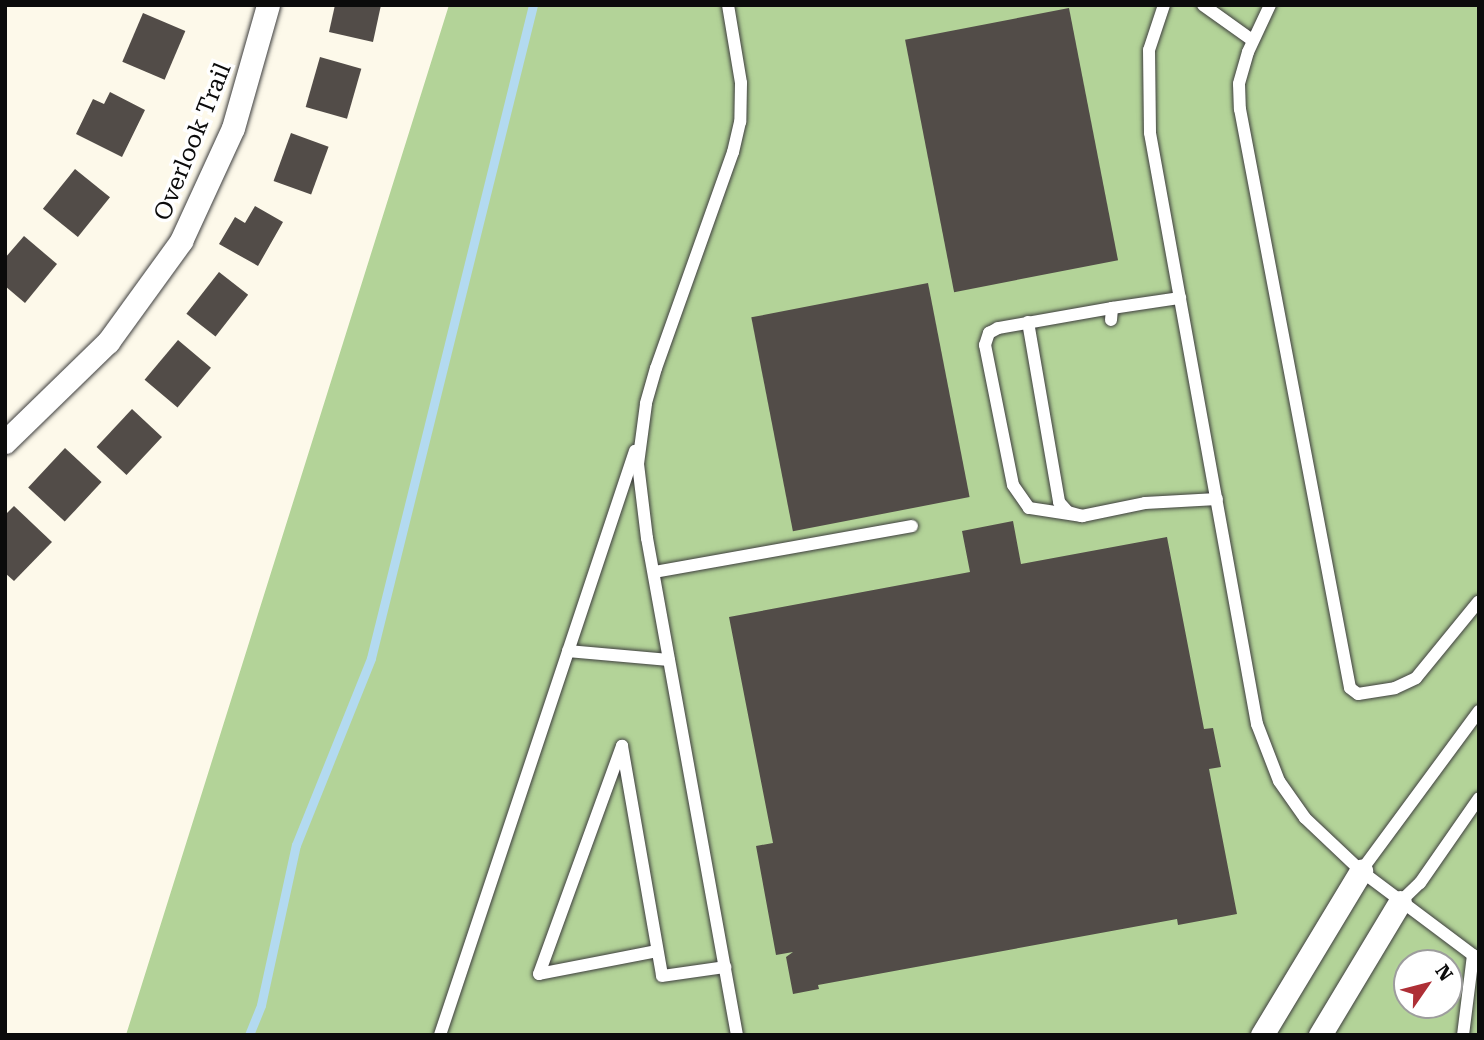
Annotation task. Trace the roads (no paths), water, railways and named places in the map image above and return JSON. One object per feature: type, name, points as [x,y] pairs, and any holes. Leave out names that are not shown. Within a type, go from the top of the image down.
[{"type":"street","name":"Overlook Trail","points":[[5,442],[108,342],[181,241],[233,128],[268,5]]},
{"type":"street","points":[[1262,1035],[1361,871]]},
{"type":"street","points":[[1320,1035],[1400,902]]},
{"type":"lane","points":[[440,1035],[641,432],[656,368],[733,152],[740,122],[741,83],[728,5]]},
{"type":"lane","points":[[1164,5],[1151,41],[1147,87],[1180,298],[1266,754],[1305,818],[1361,871],[1473,955],[1463,1035]]},
{"type":"lane","points":[[1203,5],[1252,40]]},
{"type":"lane","points":[[1270,5],[1252,40],[1239,84],[1240,109],[1350,688],[1358,694],[1382,690],[1416,678],[1479,601]]},
{"type":"lane","points":[[1180,298],[1112,314],[1028,322],[998,328],[989,333],[985,345],[1013,485],[1029,508],[1082,516],[1144,503],[1217,499]]},
{"type":"lane","points":[[1028,322],[1059,502],[1082,516]]},
{"type":"lane","points":[[641,432],[639,481],[737,1035]]},
{"type":"lane","points":[[654,572],[912,526]]},
{"type":"lane","points":[[568,651],[669,660]]},
{"type":"lane","points":[[1361,871],[1479,711]]},
{"type":"lane","points":[[657,951],[539,974],[622,746],[662,976],[725,967]]},
{"type":"lane","points":[[1400,902],[1420,883],[1479,799]]},
{"type":"waterway","points":[[249,1035],[261,1005],[296,845],[371,658],[533,5]]}]
